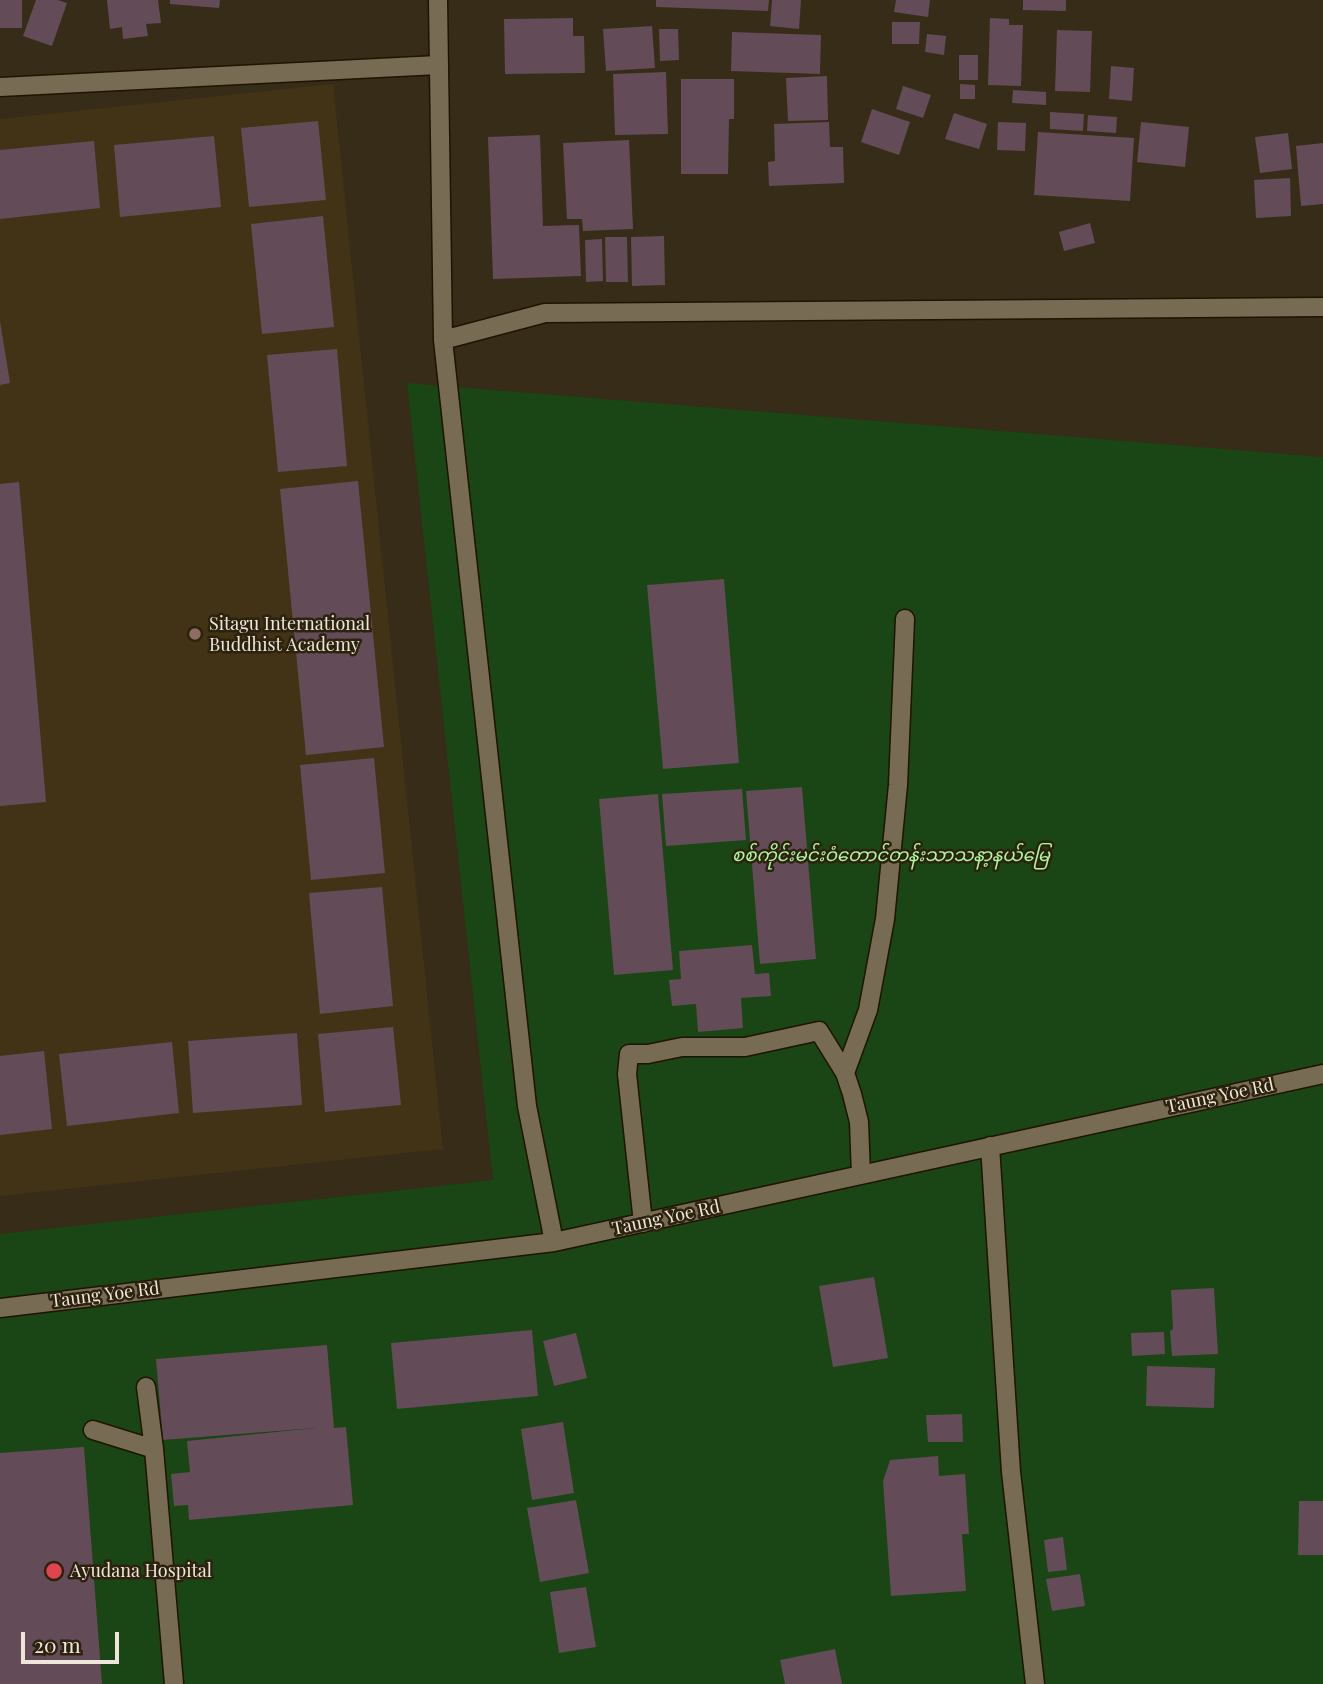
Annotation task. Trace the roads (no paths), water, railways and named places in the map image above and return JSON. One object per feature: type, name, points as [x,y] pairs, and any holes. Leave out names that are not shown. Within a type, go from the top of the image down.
[{"type":"street","points":[[438,0],[443,340],[527,1106],[554,1242]]},
{"type":"street","points":[[0,87],[438,65]]},
{"type":"street","points":[[443,340],[545,313],[1323,307]]},
{"type":"street","points":[[845,1073],[868,1010],[885,919],[898,785],[905,619]]},
{"type":"street","points":[[643,1223],[626,1074],[629,1054],[648,1054],[682,1046],[745,1047],[819,1031],[845,1073],[859,1122],[861,1175]]},
{"type":"street","name":"Taung Yoe Rd","points":[[0,1308],[554,1242],[1323,1074]]},
{"type":"street","points":[[990,1146],[1011,1472],[1035,1676],[1047,1684]]},
{"type":"street","points":[[146,1387],[154,1449],[174,1684]]},
{"type":"street","points":[[93,1430],[154,1449]]},
{"type":"place","name":"Sitagu International Buddhist Academy","points":[[195,634]]},
{"type":"place","name":"Ayudana Hospital","points":[[54,1571]]},
{"type":"park label","name":"စစ်ကိုင်းမင်းဝံတောင်တန်းသာသနာ့နယ်မြေ","points":[[891,855]]}]
